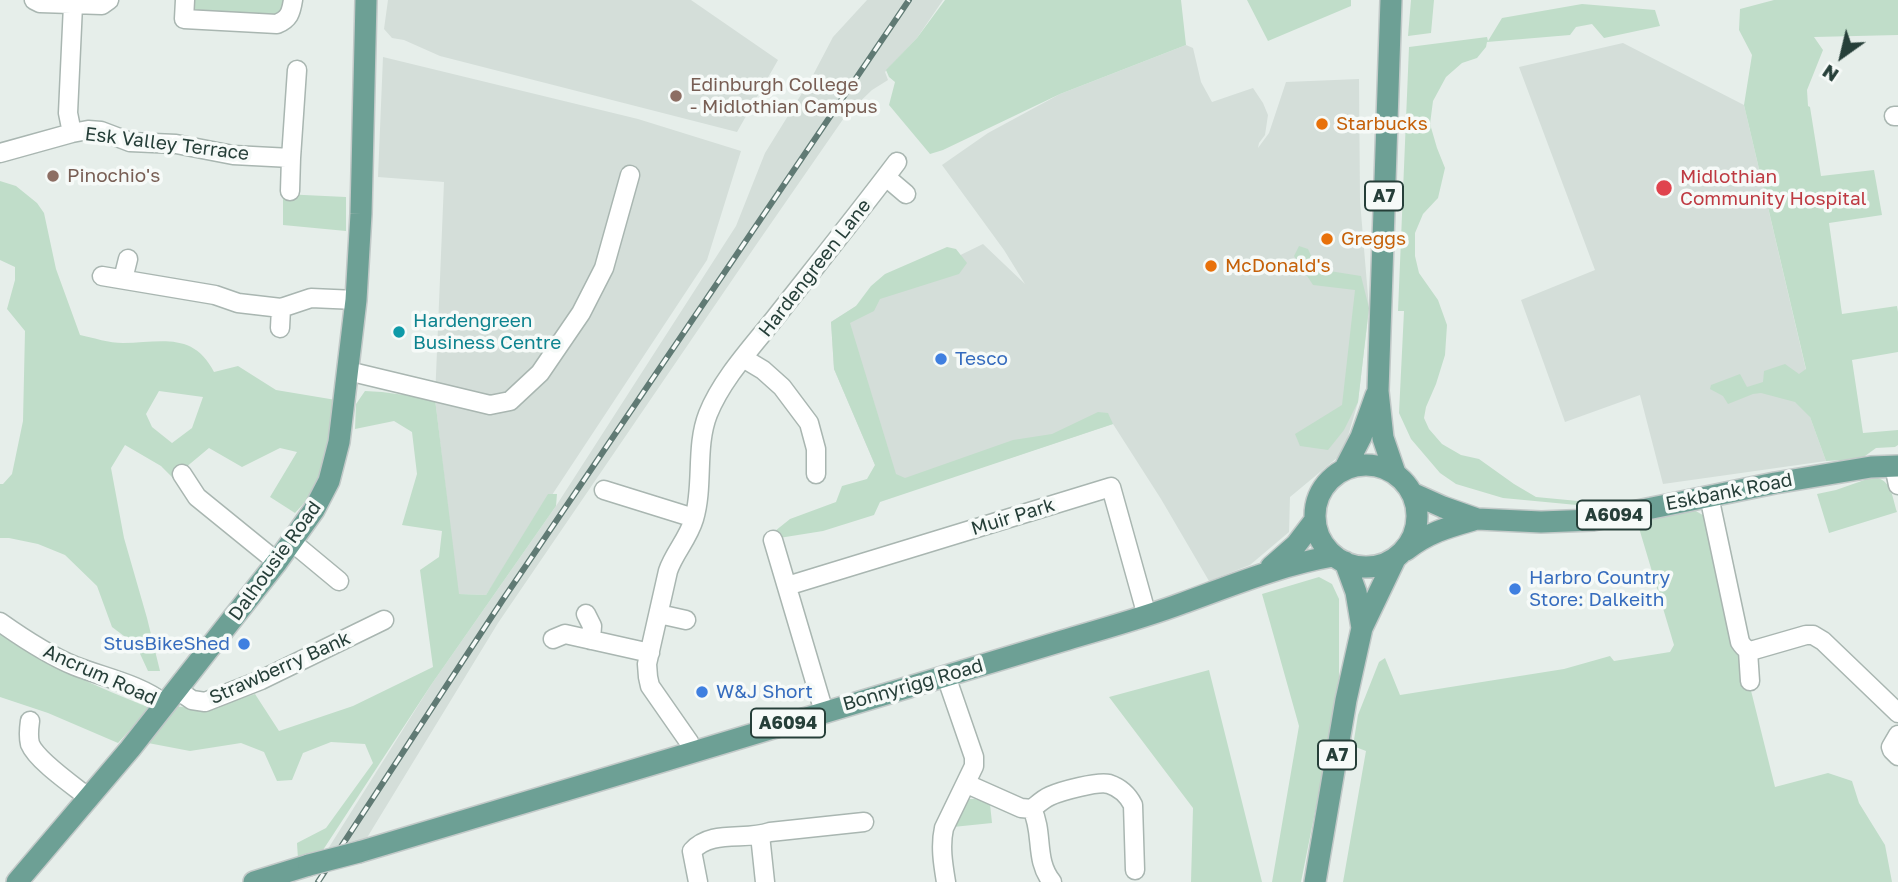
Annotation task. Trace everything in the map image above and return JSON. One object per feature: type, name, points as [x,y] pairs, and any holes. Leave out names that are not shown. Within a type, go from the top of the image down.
[{"type":"main road","name":"Dalhousie Road","points":[[17,882],[89,798],[277,562],[322,497],[329,481],[339,443],[356,300],[366,0]]},
{"type":"main road","name":"A7","points":[[1391,0],[1378,391],[1383,438],[1395,472]]},
{"type":"main road","name":"A7","points":[[1345,470],[1362,437],[1378,391]]},
{"type":"main road","points":[[1363,466],[1378,467],[1395,472],[1406,483],[1413,494],[1417,524],[1412,540],[1401,555],[1378,566],[1367,567],[1339,559],[1320,540],[1315,520],[1316,505],[1322,490],[1331,479],[1345,470],[1363,466]]},
{"type":"main road","name":"Eskbank Road","points":[[1413,494],[1477,519],[1567,522],[1593,520],[1871,467],[1897,472]]},
{"type":"main road","name":"Eskbank Road","points":[[1401,555],[1422,538],[1477,519]]},
{"type":"main road","name":"Bonnyrigg Road","points":[[1264,573],[1296,545],[1315,520]]},
{"type":"main road","name":"A7","points":[[1315,882],[1346,700],[1362,628],[1401,555]]},
{"type":"main road","name":"A7","points":[[1339,559],[1356,592],[1362,628]]},
{"type":"main road","name":"Bonnyrigg Road","points":[[254,882],[1147,616],[1304,561],[1339,559]]},
{"type":"street","points":[[34,0],[40,3],[72,5],[102,5],[109,0]]},
{"type":"street","points":[[185,0],[184,19],[277,24],[286,20],[291,13],[293,0]]},
{"type":"street","name":"Esk Valley Terrace","points":[[72,5],[68,113],[72,133],[101,131],[130,142],[176,144],[233,155],[291,158]]},
{"type":"street","points":[[290,191],[297,70]]},
{"type":"street","points":[[0,153],[72,133]]},
{"type":"street","name":"Hardengreen Lane","points":[[692,753],[689,743],[650,686],[647,664],[670,563],[686,540],[694,519],[707,416],[715,399],[743,358],[897,162]]},
{"type":"street","points":[[348,371],[490,405],[510,401],[540,373],[581,313],[604,268],[630,175]]},
{"type":"street","points":[[886,177],[906,194]]},
{"type":"street","points":[[123,279],[128,260]]},
{"type":"street","points":[[102,276],[281,309],[311,298],[356,300]]},
{"type":"street","points":[[280,328],[281,309]]},
{"type":"street","points":[[743,358],[782,387],[809,423],[816,449],[816,474]]},
{"type":"street","points":[[182,474],[197,497],[277,562]]},
{"type":"street","name":"Muir Park","points":[[787,586],[1111,487],[1147,616]]},
{"type":"street","points":[[604,490],[694,519]]},
{"type":"street","points":[[1709,496],[1740,642],[1748,651],[1750,681]]},
{"type":"street","points":[[773,540],[824,712]]},
{"type":"street","points":[[292,542],[339,581]]},
{"type":"street","points":[[586,614],[592,626],[591,640]]},
{"type":"street","points":[[659,614],[686,619]]},
{"type":"street","name":"Strawberry Bank","points":[[171,696],[205,702],[261,680],[384,620]]},
{"type":"street","name":"Ancrum Road","points":[[0,622],[33,645],[74,666],[152,694],[171,696]]},
{"type":"street","points":[[553,639],[565,634],[650,653]]},
{"type":"street","points":[[1748,651],[1813,635],[1842,658],[1898,713]]},
{"type":"street","points":[[946,676],[974,757],[974,766],[967,784],[944,828],[942,837],[946,882]]},
{"type":"street","points":[[30,721],[30,744],[39,757],[89,798]]},
{"type":"street","points":[[1898,735],[1891,747],[1898,756]]},
{"type":"street","points":[[967,784],[1021,808],[1032,809],[1051,796],[1098,784],[1107,783],[1120,789],[1133,805],[1135,870]]},
{"type":"street","points":[[1032,809],[1037,819],[1042,866],[1052,882]]},
{"type":"street","points":[[698,882],[692,851],[698,844],[712,839],[760,835],[854,820]]},
{"type":"street","points":[[760,835],[765,882]]},
{"type":"shaded area","name":"Edinburgh College - Midlothian Campus","points":[[388,0],[691,0],[778,60],[737,132],[440,56],[404,40],[392,38],[384,29]]},
{"type":"shaded area","points":[[867,0],[943,0],[917,38],[885,72],[888,80],[872,90],[846,115],[756,245],[498,623],[365,841],[326,852],[431,685],[556,506],[736,226],[765,153],[812,77],[833,37]]},
{"type":"shaded area","name":"Midlothian Community Hospital","points":[[1623,43],[1744,105],[1806,370],[1810,417],[1826,461],[1663,484],[1640,395],[1565,422],[1521,300],[1595,270],[1519,67]]},
{"type":"shaded area","points":[[1186,45],[1193,48],[1201,82],[1212,102],[1253,88],[1268,115],[1265,135],[1258,148],[1269,133],[1286,82],[1359,79],[1360,201],[1369,308],[1358,402],[1343,453],[1290,497],[1289,532],[1250,565],[1209,581],[1113,424],[889,498],[834,369],[831,322],[856,306],[983,244],[1025,284],[1004,250],[942,165],[988,133],[1060,94]]},
{"type":"shaded area","points":[[383,57],[638,119],[741,151],[707,260],[486,595],[458,594],[435,399],[444,182],[378,177]]},
{"type":"green space","points":[[192,0],[287,0],[286,7],[274,19],[269,14],[249,14],[244,18],[196,16],[191,10]]},
{"type":"green space","points":[[945,0],[1181,0],[1186,45],[1060,94],[930,154],[889,105],[895,82],[886,70],[917,38]]},
{"type":"green space","points":[[1247,0],[1351,0],[1351,6],[1268,41]]},
{"type":"green space","points":[[1411,0],[1434,0],[1431,33],[1408,36]]},
{"type":"green space","points":[[1774,0],[1898,0],[1898,35],[1814,37],[1823,50],[1807,90],[1821,176],[1874,170],[1882,215],[1829,223],[1842,314],[1897,306],[1898,312],[1898,352],[1852,360],[1863,433],[1898,430],[1898,445],[1876,448],[1861,459],[1826,461],[1810,417],[1795,402],[1761,393],[1728,404],[1723,396],[1710,389],[1711,385],[1740,374],[1747,387],[1763,382],[1764,371],[1785,364],[1799,374],[1806,369],[1744,105],[1752,55],[1739,30],[1740,9]]},
{"type":"green space","points":[[1582,4],[1655,10],[1660,26],[1604,38],[1592,24],[1576,27],[1570,35],[1487,42],[1477,58],[1462,63],[1446,77],[1433,101],[1430,124],[1445,168],[1438,198],[1423,214],[1415,233],[1415,256],[1419,273],[1438,300],[1447,325],[1445,355],[1424,418],[1429,429],[1442,444],[1461,455],[1479,459],[1536,497],[1599,503],[1598,507],[1503,498],[1456,484],[1440,473],[1411,439],[1399,413],[1404,311],[1398,311],[1409,47],[1487,37],[1488,41],[1502,18]]},
{"type":"green space","points":[[0,181],[16,186],[37,203],[44,213],[56,269],[80,335],[118,343],[163,341],[186,345],[206,359],[214,372],[238,366],[276,390],[336,400],[325,465],[316,490],[295,513],[270,497],[297,452],[280,448],[242,467],[209,448],[173,478],[161,466],[125,445],[111,468],[124,538],[160,671],[148,671],[136,645],[112,627],[97,586],[65,555],[38,544],[0,538],[0,484],[12,474],[23,421],[25,331],[7,309],[15,280],[15,267],[0,260]],"holes":[[[159,391],[203,397],[192,428],[172,443],[152,427],[146,414]]]},
{"type":"green space","points":[[283,194],[346,197],[346,231],[283,225]]},
{"type":"green space","points":[[1299,246],[1308,249],[1317,269],[1361,276],[1369,308],[1358,402],[1344,430],[1328,450],[1300,446],[1295,434],[1342,405],[1355,290],[1313,285],[1294,256]]},
{"type":"green space","points":[[947,247],[956,249],[967,263],[959,274],[880,299],[874,311],[850,323],[896,474],[905,478],[1013,440],[1052,434],[1098,412],[1108,413],[1113,424],[880,502],[874,515],[823,531],[779,538],[775,531],[790,519],[836,502],[842,486],[867,479],[875,465],[834,369],[831,322],[856,306],[871,286],[885,274]]},
{"type":"green space","points":[[365,391],[435,399],[459,594],[486,595],[548,494],[557,494],[556,506],[431,685],[323,850],[298,859],[297,843],[326,828],[373,763],[365,744],[331,742],[303,753],[292,780],[277,781],[264,752],[241,743],[190,751],[148,743],[175,706],[206,710],[255,694],[279,731],[353,706],[433,667],[420,570],[439,557],[442,531],[402,525],[417,474],[412,432],[394,421],[355,429],[356,404]]},
{"type":"green space","points":[[1873,477],[1888,485],[1897,512],[1829,533],[1817,494]]},
{"type":"green space","points":[[1694,510],[1708,518],[1775,787],[1828,773],[1852,781],[1859,803],[1885,845],[1892,882],[1343,882],[1366,751],[1353,746],[1358,715],[1379,662],[1385,658],[1400,695],[1564,669],[1610,656],[1614,661],[1670,652],[1674,645],[1639,528],[1642,521]]},
{"type":"green space","points":[[1319,577],[1332,584],[1339,599],[1339,692],[1301,882],[1272,882],[1299,726],[1262,594]]},
{"type":"green space","points":[[0,632],[54,665],[150,708],[118,743],[48,713],[0,697]]},
{"type":"green space","points":[[1209,670],[1262,882],[1191,882],[1193,808],[1109,697]]},
{"type":"green space","points":[[969,799],[990,804],[992,823],[953,827]]},
{"type":"railway","points":[[318,882],[502,601],[909,0]]},
{"type":"place","name":"Edinburgh College - Midlothian Campus","points":[[676,96]]},
{"type":"place","name":"Starbucks","points":[[1322,124]]},
{"type":"place","name":"Pinochio's","points":[[53,176]]},
{"type":"place","name":"Midlothian Community Hospital","points":[[1664,188]]},
{"type":"place","name":"Greggs","points":[[1327,239]]},
{"type":"place","name":"McDonald's","points":[[1211,266]]},
{"type":"place","name":"Hardengreen Business Centre","points":[[399,332]]},
{"type":"place","name":"Tesco","points":[[941,359]]},
{"type":"place","name":"Harbro Country Store: Dalkeith","points":[[1515,589]]},
{"type":"place","name":"StusBikeShed","points":[[244,644]]},
{"type":"place","name":"W&J Short","points":[[702,692]]}]
